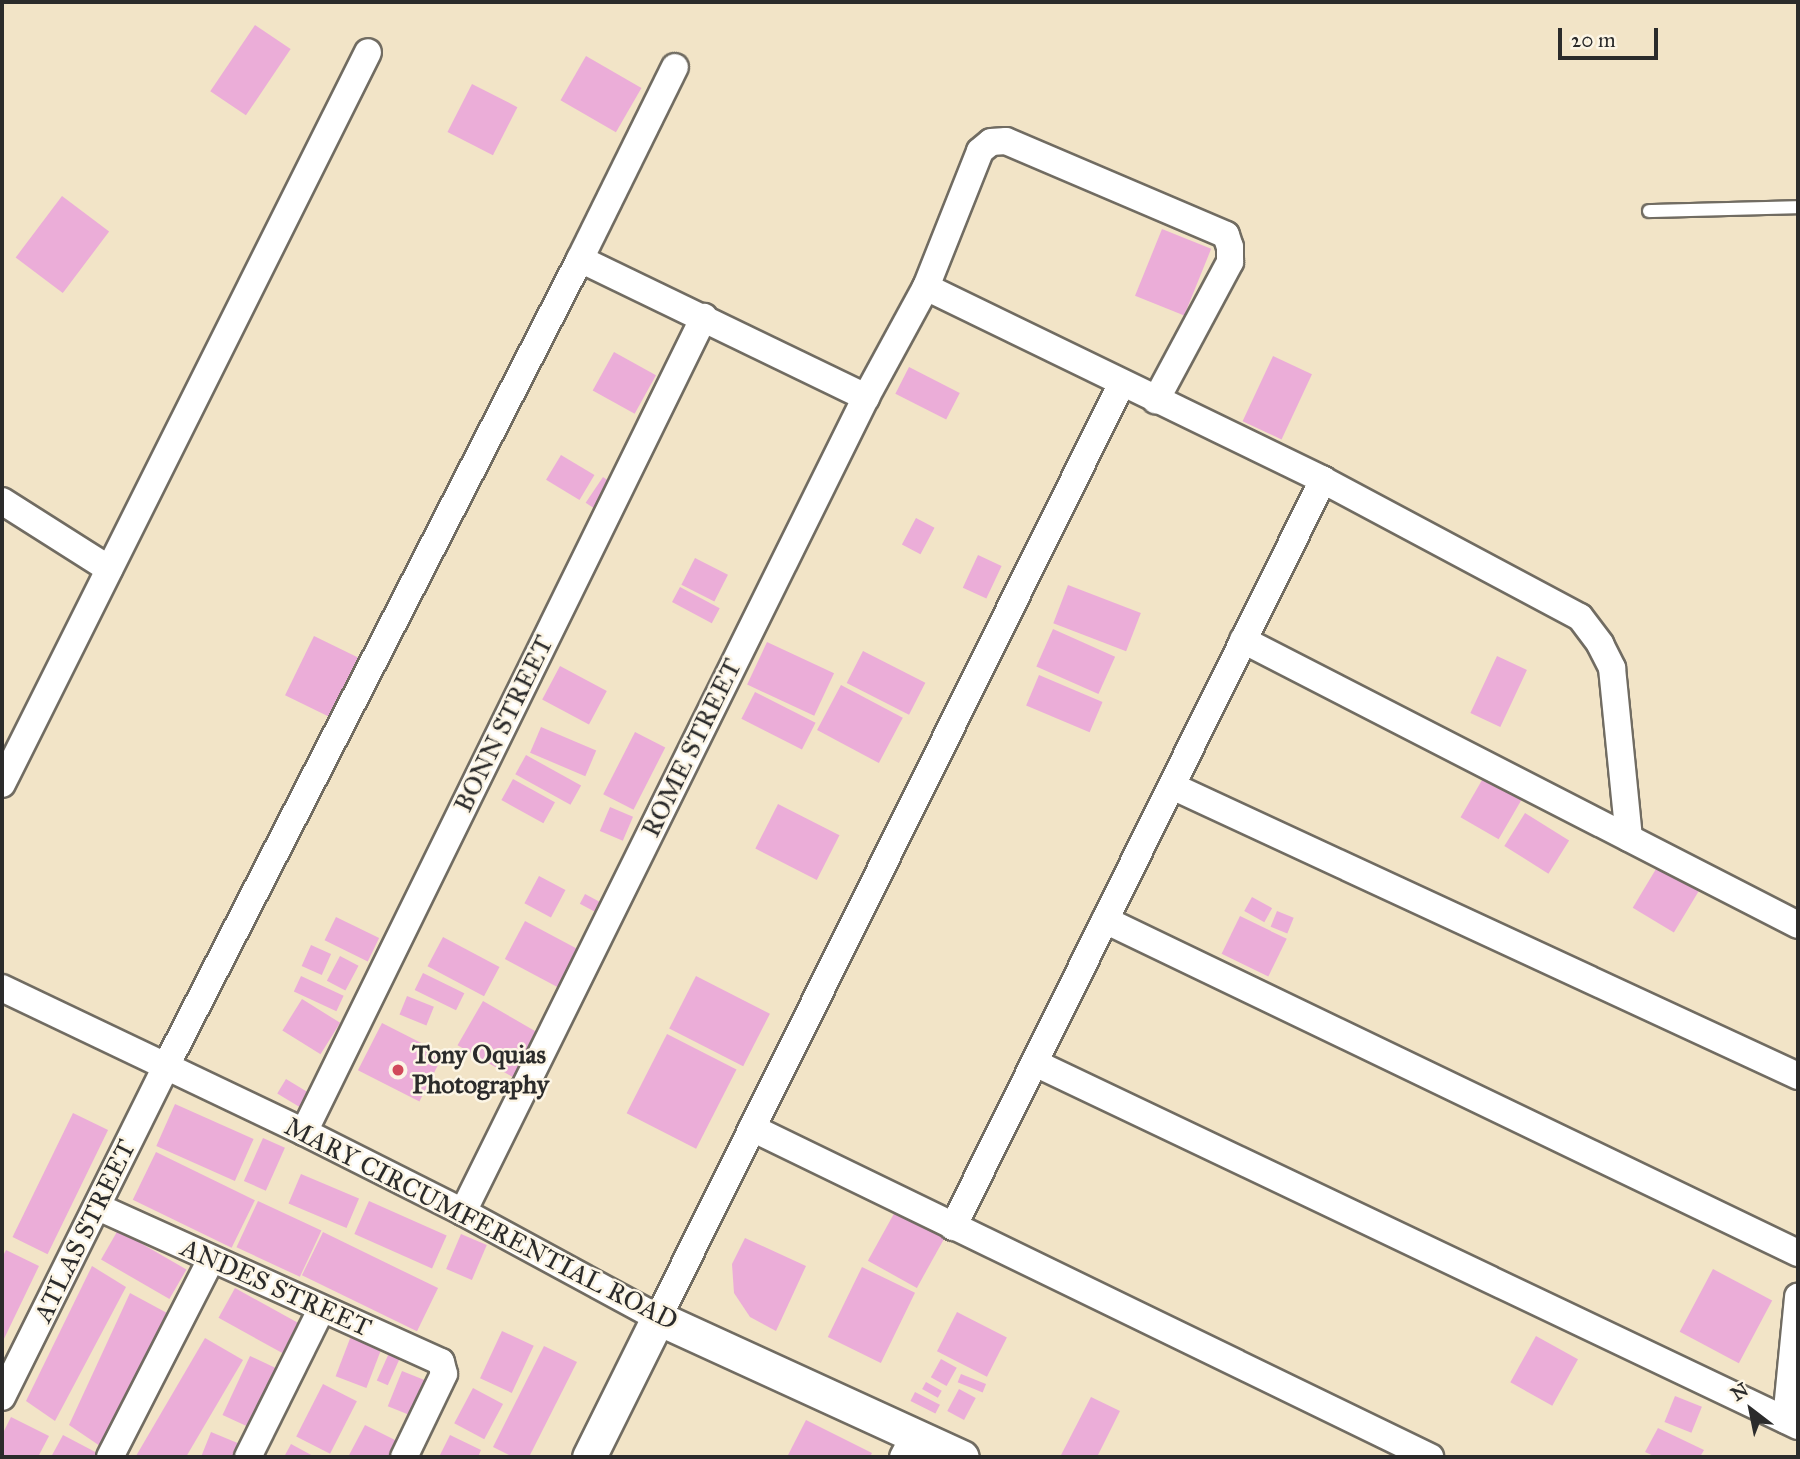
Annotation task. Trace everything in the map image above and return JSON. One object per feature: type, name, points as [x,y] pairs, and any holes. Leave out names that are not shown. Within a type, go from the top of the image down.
[{"type":"street","points":[[2,784],[368,52]]},
{"type":"street","name":"ATLAS STREET","points":[[2,1397],[98,1208],[167,1064],[580,259],[675,67]]},
{"type":"street","name":"ROME STREET","points":[[463,1212],[866,397],[926,287],[980,151],[991,142],[1006,141],[1205,223],[1226,235],[1230,247],[1230,262],[1156,400]]},
{"type":"street","points":[[580,259],[866,397]]},
{"type":"street","points":[[926,287],[1322,481],[1580,617],[1600,644],[1612,668],[1629,838]]},
{"type":"street","name":"BONN STREET","points":[[304,1132],[704,317]]},
{"type":"street","points":[[589,1457],[1122,383]]},
{"type":"street","points":[[953,1227],[1322,481]]},
{"type":"street","points":[[2,501],[109,569]]},
{"type":"street","points":[[1243,640],[1798,925]]},
{"type":"street","points":[[1172,786],[1798,1076]]},
{"type":"street","points":[[1105,920],[1798,1253]]},
{"type":"street","name":"MARY CIRCUMFERENTIAL ROAD","points":[[2,988],[167,1064],[463,1212],[658,1318],[909,1446],[962,1457]]},
{"type":"street","points":[[1035,1063],[1792,1423],[1798,1297]]},
{"type":"street","points":[[752,1128],[1430,1457]]},
{"type":"street","name":"ANDES STREET","points":[[98,1208],[440,1362],[444,1374],[404,1457]]},
{"type":"street","points":[[110,1457],[211,1260]]},
{"type":"street","points":[[248,1457],[321,1310]]},
{"type":"lane","points":[[1649,211],[1798,207]]},
{"type":"building","points":[[255,25],[291,49],[246,115],[210,91]]},
{"type":"building","points":[[586,56],[641,88],[616,132],[560,100]]},
{"type":"building","points":[[472,84],[517,107],[493,155],[447,132]]},
{"type":"building","points":[[62,196],[109,232],[63,293],[16,257]]},
{"type":"building","points":[[1162,229],[1211,249],[1184,316],[1135,296]]},
{"type":"building","points":[[614,352],[656,375],[635,414],[593,390]]},
{"type":"building","points":[[1273,356],[1312,374],[1282,439],[1243,421]]},
{"type":"building","points":[[909,367],[960,393],[946,420],[895,394]]},
{"type":"building","points":[[561,455],[594,475],[579,500],[546,480]]},
{"type":"building","points":[[603,477],[612,483],[595,509],[586,503]]},
{"type":"building","points":[[916,518],[935,528],[920,554],[902,544]]},
{"type":"building","points":[[978,555],[1002,566],[986,599],[963,588]]},
{"type":"building","points":[[695,558],[728,575],[714,602],[681,585]]},
{"type":"building","points":[[1068,585],[1141,613],[1126,651],[1053,623]]},
{"type":"building","points":[[680,587],[720,608],[712,623],[672,602]]},
{"type":"building","points":[[1053,629],[1115,657],[1098,694],[1036,666]]},
{"type":"building","points":[[314,636],[362,659],[333,719],[285,695]]},
{"type":"building","points":[[767,642],[834,673],[814,716],[747,685]]},
{"type":"building","points":[[863,651],[925,683],[909,715],[847,683]]},
{"type":"building","points":[[1497,656],[1527,670],[1500,727],[1470,713]]},
{"type":"building","points":[[560,666],[607,691],[589,724],[542,700]]},
{"type":"building","points":[[1039,675],[1103,702],[1090,732],[1026,705]]},
{"type":"building","points":[[841,685],[903,718],[879,763],[817,730]]},
{"type":"building","points":[[755,692],[816,723],[802,750],[741,719]]},
{"type":"building","points":[[541,727],[596,750],[585,776],[530,753]]},
{"type":"building","points":[[635,732],[665,747],[634,810],[603,794]]},
{"type":"building","points":[[526,755],[581,786],[570,805],[515,774]]},
{"type":"building","points":[[1489,768],[1527,790],[1499,839],[1460,817]]},
{"type":"building","points":[[513,779],[555,802],[543,823],[501,800]]},
{"type":"building","points":[[778,804],[839,835],[817,880],[755,849]]},
{"type":"building","points":[[610,807],[633,817],[623,841],[600,831]]},
{"type":"building","points":[[1525,813],[1569,841],[1548,874],[1504,846]]},
{"type":"building","points":[[1659,864],[1700,889],[1674,932],[1633,908]]},
{"type":"building","points":[[539,876],[565,890],[551,917],[524,903]]},
{"type":"building","points":[[585,894],[600,902],[595,912],[580,904]]},
{"type":"building","points":[[1252,897],[1272,908],[1264,922],[1244,911]]},
{"type":"building","points":[[1277,911],[1294,918],[1287,934],[1271,927]]},
{"type":"building","points":[[1240,916],[1287,939],[1268,977],[1222,954]]},
{"type":"building","points":[[336,917],[379,938],[368,961],[325,940]]},
{"type":"building","points":[[525,921],[578,949],[558,987],[505,959]]},
{"type":"building","points":[[443,937],[500,967],[484,996],[428,966]]},
{"type":"building","points":[[311,945],[331,954],[322,975],[302,966]]},
{"type":"building","points":[[340,956],[359,966],[345,991],[327,981]]},
{"type":"building","points":[[423,973],[464,993],[456,1010],[415,990]]},
{"type":"building","points":[[301,976],[344,996],[336,1011],[294,991]]},
{"type":"building","points":[[696,976],[770,1014],[743,1066],[669,1029]]},
{"type":"building","points":[[407,996],[434,1007],[426,1025],[400,1015]]},
{"type":"building","points":[[302,999],[340,1023],[321,1054],[282,1030]]},
{"type":"building","points":[[483,1001],[544,1036],[518,1080],[458,1045]]},
{"type":"building","points":[[382,1023],[443,1054],[419,1102],[358,1070]]},
{"type":"building","points":[[667,1034],[736,1069],[696,1149],[627,1113]]},
{"type":"building","points":[[286,1079],[309,1093],[300,1107],[277,1094]]},
{"type":"building","points":[[175,1104],[254,1139],[235,1181],[156,1146]]},
{"type":"building","points":[[73,1113],[108,1130],[48,1254],[13,1237]]},
{"type":"building","points":[[263,1138],[285,1148],[266,1191],[244,1181]]},
{"type":"building","points":[[156,1152],[255,1200],[232,1248],[133,1200]]},
{"type":"building","points":[[301,1174],[359,1199],[346,1228],[288,1203]]},
{"type":"building","points":[[258,1201],[321,1231],[300,1277],[236,1247]]},
{"type":"building","points":[[369,1201],[447,1236],[432,1268],[354,1234]]},
{"type":"building","points":[[896,1210],[945,1237],[917,1288],[868,1261]]},
{"type":"building","points":[[118,1230],[186,1270],[169,1299],[101,1259]]},
{"type":"building","points":[[323,1232],[438,1288],[417,1331],[302,1275]]},
{"type":"building","points":[[461,1234],[487,1245],[472,1280],[446,1269]]},
{"type":"building","points":[[745,1238],[806,1266],[776,1331],[750,1317],[734,1293],[732,1264]]},
{"type":"building","points":[[6,1250],[39,1266],[2,1343],[2,1258]]},
{"type":"building","points":[[92,1266],[126,1287],[55,1421],[26,1401]]},
{"type":"building","points":[[862,1267],[915,1293],[881,1363],[828,1337]]},
{"type":"building","points":[[1713,1269],[1772,1300],[1739,1363],[1680,1332]]},
{"type":"building","points":[[235,1288],[301,1325],[285,1355],[219,1318]]},
{"type":"building","points":[[130,1293],[167,1313],[100,1446],[69,1425]]},
{"type":"building","points":[[957,1312],[1007,1337],[987,1377],[937,1351]]},
{"type":"building","points":[[502,1331],[534,1346],[512,1393],[480,1378]]},
{"type":"building","points":[[351,1336],[382,1348],[366,1388],[336,1376]]},
{"type":"building","points":[[1536,1336],[1578,1359],[1552,1406],[1510,1382]]},
{"type":"building","points":[[205,1338],[243,1360],[186,1457],[136,1456]]},
{"type":"building","points":[[544,1346],[577,1362],[529,1457],[513,1457],[493,1447]]},
{"type":"building","points":[[389,1353],[400,1358],[388,1385],[377,1380]]},
{"type":"building","points":[[250,1356],[280,1370],[252,1429],[223,1415]]},
{"type":"building","points":[[941,1359],[957,1368],[947,1386],[931,1377]]},
{"type":"building","points":[[402,1371],[431,1383],[417,1418],[388,1406]]},
{"type":"building","points":[[961,1374],[986,1384],[983,1392],[958,1382]]},
{"type":"building","points":[[926,1382],[942,1391],[938,1398],[922,1389]]},
{"type":"building","points":[[323,1384],[357,1401],[330,1454],[296,1437]]},
{"type":"building","points":[[473,1388],[503,1404],[484,1439],[454,1423]]},
{"type":"building","points":[[959,1389],[976,1398],[964,1420],[947,1411]]},
{"type":"building","points":[[915,1392],[940,1405],[935,1414],[910,1401]]},
{"type":"building","points":[[1675,1396],[1702,1407],[1691,1433],[1665,1422]]},
{"type":"building","points":[[1091,1397],[1120,1411],[1097,1457],[1060,1457]]},
{"type":"building","points":[[11,1417],[49,1436],[38,1457],[2,1457],[2,1435]]},
{"type":"building","points":[[806,1420],[872,1453],[870,1457],[787,1457]]},
{"type":"building","points":[[365,1425],[401,1443],[394,1457],[348,1457]]},
{"type":"building","points":[[1658,1428],[1704,1450],[1700,1457],[1656,1457],[1645,1452]]},
{"type":"building","points":[[211,1432],[240,1444],[235,1457],[201,1457]]},
{"type":"building","points":[[63,1435],[101,1455],[100,1457],[51,1457]]},
{"type":"building","points":[[450,1435],[481,1450],[478,1457],[439,1457]]},
{"type":"building","points":[[291,1444],[315,1457],[284,1457]]},
{"type":"place","name":"Tony Oquias Photography","points":[[398,1070]]}]
